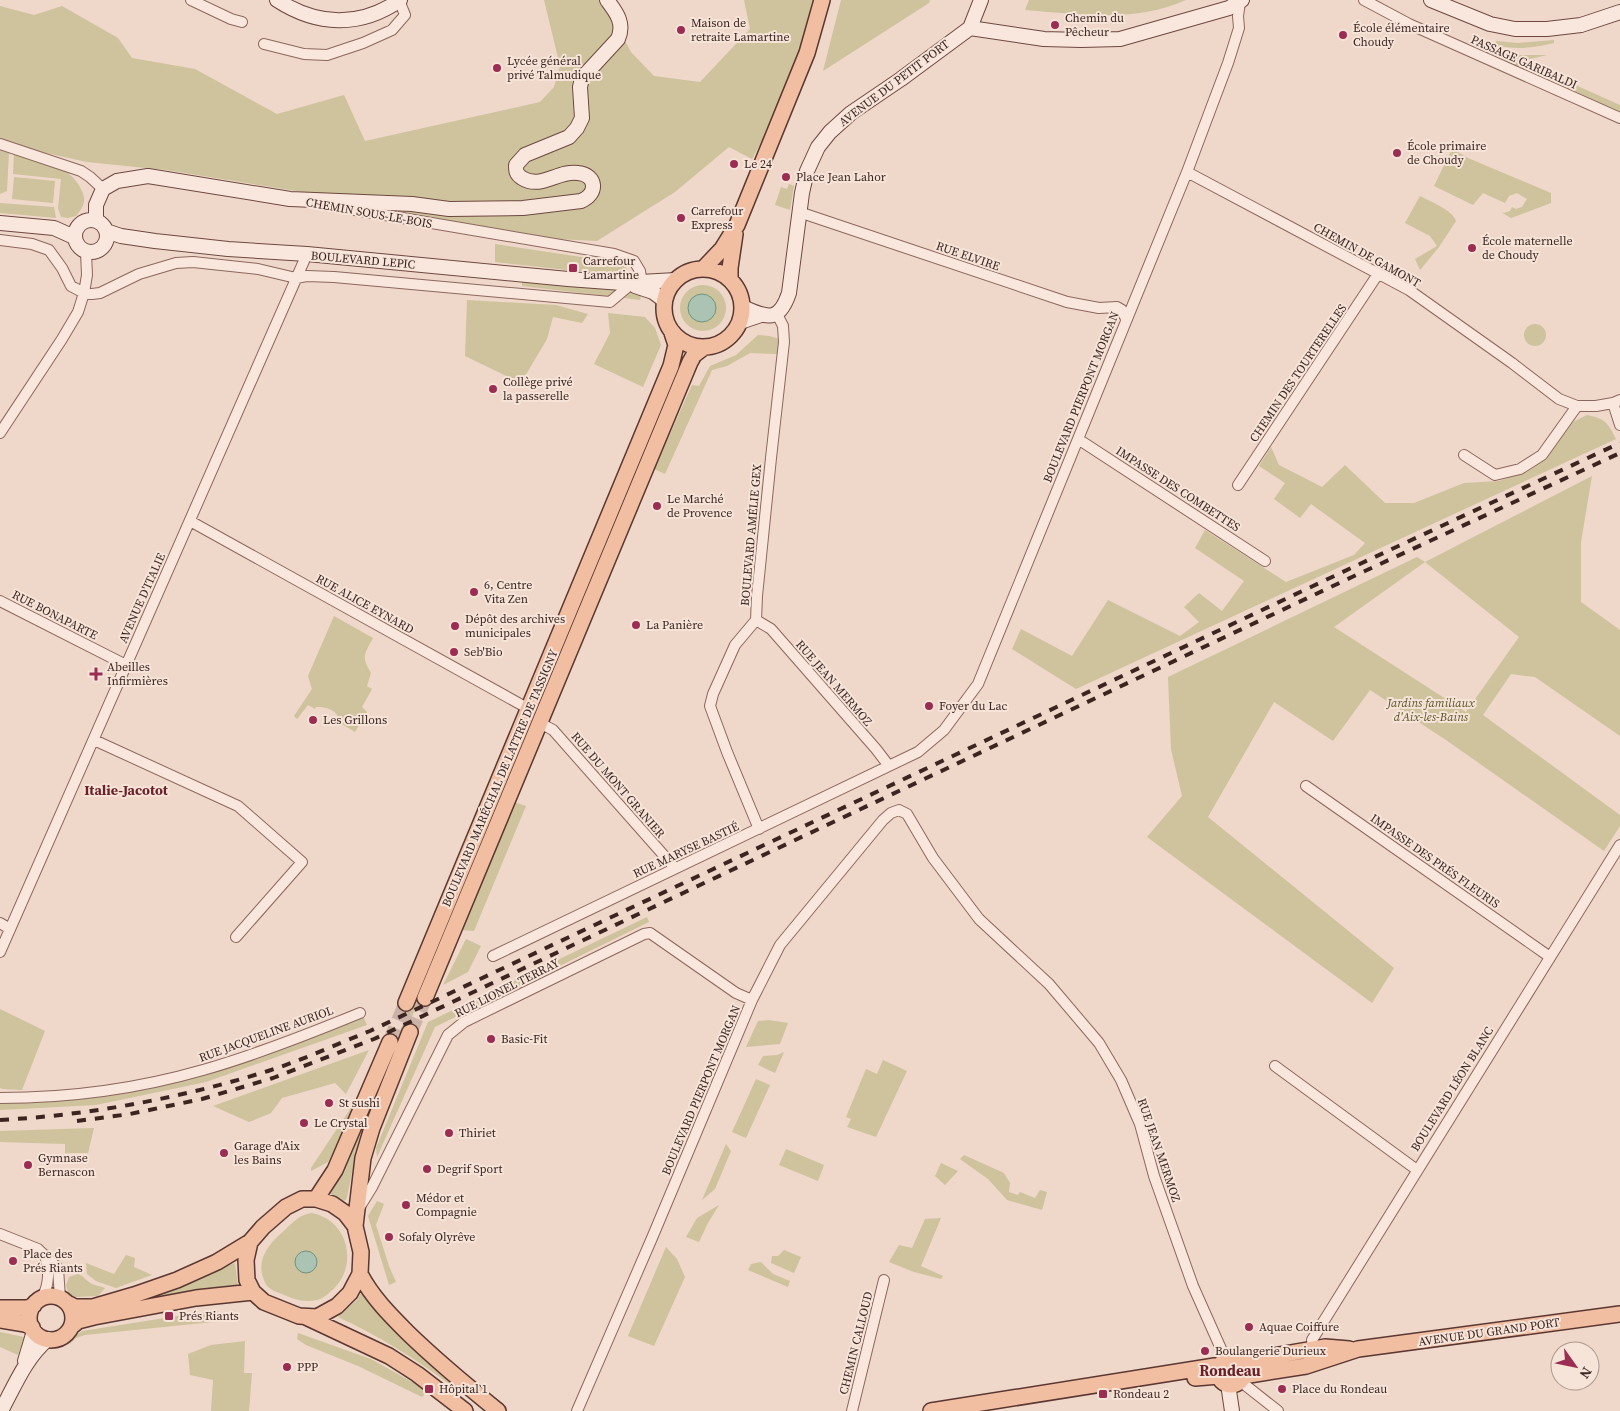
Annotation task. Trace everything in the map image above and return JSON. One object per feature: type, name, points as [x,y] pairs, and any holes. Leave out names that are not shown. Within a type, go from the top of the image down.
[{"type":"main road","points":[[703,269],[722,249],[737,225],[807,53],[822,0]]},
{"type":"main road","points":[[730,280],[730,268],[737,225]]},
{"type":"main road","points":[[703,269],[713,270],[730,280],[737,287],[741,297],[741,315],[734,332],[726,341],[715,346],[703,348],[685,343],[677,338],[665,316],[665,301],[668,291],[676,280],[687,273],[703,269]]},
{"type":"main road","name":"BOULEVARD MARÉCHAL DE LATTRE DE TASSIGNY","points":[[406,1003],[671,366],[676,345],[671,330]]},
{"type":"main road","name":"BOULEVARD MARÉCHAL DE LATTRE DE TASSIGNY","points":[[424,998],[690,362],[694,355],[703,348]]},
{"type":"main road","points":[[311,1317],[336,1306],[350,1292],[358,1278],[361,1252],[356,1220],[363,1158],[369,1136],[410,1032]]},
{"type":"main road","points":[[316,1199],[335,1170],[390,1042]]},
{"type":"main road","points":[[0,1308],[28,1308],[48,1296],[75,1307],[92,1307],[177,1280],[212,1264],[250,1242],[263,1227],[286,1207],[302,1200],[316,1199],[332,1204],[356,1220]]},
{"type":"main road","points":[[250,1242],[246,1260],[247,1280],[253,1292],[264,1302],[285,1312],[311,1317],[356,1333],[418,1368],[474,1411]]},
{"type":"main road","points":[[358,1278],[366,1285],[381,1306],[415,1340],[498,1411]]},
{"type":"main road","points":[[0,1320],[25,1324],[38,1335],[48,1339],[55,1339],[62,1337],[78,1321],[94,1317],[196,1298],[253,1292]]},
{"type":"main road","points":[[64,1301],[72,1311],[72,1326]]},
{"type":"main road","points":[[33,1329],[30,1312],[38,1302]]},
{"type":"main road","name":"AVENUE DU GRAND PORT","points":[[1232,1373],[1306,1366],[1358,1349],[1620,1314]]},
{"type":"main road","points":[[311,1317],[389,1356],[417,1374],[464,1411]]},
{"type":"main road","name":"AVENUE DU GRAND PORT","points":[[1313,1349],[1325,1347],[1358,1349]]},
{"type":"main road","points":[[931,1411],[1116,1383],[1162,1374],[1232,1373],[1313,1349]]},
{"type":"street","points":[[191,0],[231,19],[242,22]]},
{"type":"street","points":[[264,44],[304,54],[327,54],[363,43],[392,30],[405,15],[400,0],[388,8],[363,18],[332,21],[304,14],[277,0]]},
{"type":"street","points":[[311,201],[374,202],[412,204],[449,209],[485,210],[541,206],[586,199],[590,196],[594,186],[593,181],[586,175],[571,173],[540,182],[531,182],[518,176],[516,165],[525,155],[569,137],[577,128],[582,118],[580,87],[582,78],[618,39],[621,32],[621,23],[617,13],[607,0]]},
{"type":"street","name":"PASSAGE GARIBALDI","points":[[1364,0],[1409,24],[1620,118]]},
{"type":"street","points":[[1431,0],[1490,24],[1515,29],[1547,29],[1580,25],[1620,12]]},
{"type":"street","points":[[980,3],[970,28],[1044,39],[1081,40],[1120,39],[1225,9],[1241,1]]},
{"type":"street","name":"BOULEVARD PIERPONT MORGAN","points":[[889,766],[918,752],[944,730],[978,684],[1187,172],[1228,63],[1239,28],[1238,16],[1241,1]]},
{"type":"street","name":"AVENUE DU PETIT PORT","points":[[777,314],[785,305],[789,293],[799,212],[807,171],[818,147],[830,132],[851,113],[970,28]]},
{"type":"street","points":[[0,144],[81,171],[94,186],[100,197],[93,220]]},
{"type":"street","name":"CHEMIN DE GAMONT","points":[[1187,172],[1409,290],[1512,363],[1558,399],[1577,406],[1596,406],[1616,402]]},
{"type":"street","name":"CHEMIN SOUS-LE-BOIS","points":[[100,197],[116,186],[134,178],[148,176],[311,201],[352,210],[614,254],[634,261],[640,271],[631,284]]},
{"type":"street","name":"RUE ELVIRE","points":[[799,212],[1067,302],[1099,308],[1117,307],[1122,310],[1126,319]]},
{"type":"street","points":[[93,220],[102,224],[106,235],[102,248],[89,252],[78,246],[74,234],[79,224],[93,220]]},
{"type":"street","points":[[0,223],[54,228],[74,234]]},
{"type":"street","name":"BOULEVARD LEPIC","points":[[106,235],[228,248],[631,284]]},
{"type":"street","points":[[0,240],[32,244],[48,250],[62,268],[70,286],[84,293]]},
{"type":"street","points":[[0,433],[62,340],[78,312],[84,293],[89,252]]},
{"type":"street","name":"AVENUE D'ITALIE","points":[[0,952],[307,254]]},
{"type":"street","name":"BOULEVARD LEPIC","points":[[84,293],[100,293],[139,274],[176,263],[193,262],[258,269],[296,278],[307,276],[334,277],[610,302],[631,284]]},
{"type":"street","name":"CHEMIN DES TOURTERELLES","points":[[1238,486],[1378,274]]},
{"type":"street","points":[[631,284],[676,280]]},
{"type":"street","points":[[631,284],[648,290],[665,301]]},
{"type":"street","points":[[741,315],[768,316],[777,314]]},
{"type":"street","name":"BOULEVARD AMÉLIE GEX","points":[[759,830],[710,706],[713,694],[735,645],[756,620],[784,342],[783,326],[777,314]]},
{"type":"street","points":[[1616,402],[1620,425]]},
{"type":"street","points":[[1464,455],[1496,475],[1520,469],[1542,455],[1577,406]]},
{"type":"street","name":"IMPASSE DES COMBETTES","points":[[1078,439],[1265,561]]},
{"type":"street","name":"RUE ALICE EYNARD","points":[[190,521],[529,709]]},
{"type":"street","name":"RUE BONAPARTE","points":[[0,601],[126,665]]},
{"type":"street","name":"RUE JEAN MERMOZ","points":[[756,620],[771,630],[889,766]]},
{"type":"street","name":"RUE DU MONT GRANIER","points":[[540,723],[553,730],[675,868]]},
{"type":"street","points":[[94,740],[238,806],[302,862],[236,938]]},
{"type":"street","name":"RUE MARYSE BASTIÉ","points":[[493,956],[889,766]]},
{"type":"street","name":"IMPASSE DES PRÉS FLEURIS","points":[[1306,786],[1550,957]]},
{"type":"street","name":"BOULEVARD PIERPONT MORGAN","points":[[577,1411],[656,1230],[752,1000],[780,945],[883,820],[891,813],[899,810]]},
{"type":"street","name":"RUE JEAN MERMOZ","points":[[899,810],[907,814],[933,858],[979,919],[1049,984],[1099,1043],[1121,1080],[1140,1124],[1154,1176],[1193,1286],[1232,1373]]},
{"type":"street","name":"BOULEVARD LÉON BLANC","points":[[1313,1349],[1312,1340],[1620,844]]},
{"type":"street","points":[[0,923],[10,929]]},
{"type":"street","name":"RUE LIONEL TERRAY","points":[[356,1220],[448,1035],[464,1022],[644,934],[650,933],[736,993],[752,1000]]},
{"type":"street","name":"RUE JACQUELINE AURIOL","points":[[1,1098],[96,1092],[186,1074],[243,1058],[360,1013]]},
{"type":"street","points":[[1275,1066],[1417,1170]]},
{"type":"street","points":[[0,1234],[33,1246],[58,1268],[64,1301]]},
{"type":"street","points":[[38,1302],[48,1281],[48,1269],[44,1254]]},
{"type":"street","name":"CHEMIN CALLOUD","points":[[852,1411],[884,1280]]},
{"type":"street","points":[[20,1375],[33,1329]]},
{"type":"street","points":[[2,1411],[20,1375],[35,1353],[48,1339]]},
{"type":"street","points":[[1232,1373],[1276,1410]]},
{"type":"street","points":[[1232,1373],[1232,1410]]},
{"type":"green space","points":[[544,0],[603,0],[631,52],[654,76],[700,82],[750,29],[744,0],[813,0],[806,34],[786,98],[752,159],[729,147],[675,192],[597,241],[535,238],[461,228],[391,209],[327,196],[166,170],[87,162],[0,143],[0,6],[34,15],[62,6],[118,38],[132,58],[195,69],[277,114],[344,95],[365,141],[540,102],[554,87],[560,66]]},
{"type":"green space","points":[[841,0],[930,0],[929,3],[823,71]]},
{"type":"green space","points":[[1029,0],[1186,0],[1147,12],[1086,15],[1025,10]]},
{"type":"green space","points":[[1554,40],[1554,43],[1524,48],[1494,45],[1496,41],[1518,43]]},
{"type":"green space","points":[[1488,51],[1512,55],[1547,55],[1522,61],[1620,105],[1620,112],[1486,54]]},
{"type":"green space","points":[[0,149],[9,152],[7,191],[0,194]]},
{"type":"green space","points":[[1452,149],[1468,158],[1551,193],[1551,203],[1511,218],[1501,212],[1510,211],[1512,207],[1516,209],[1522,207],[1527,199],[1517,193],[1509,196],[1505,203],[1483,193],[1473,205],[1434,186]]},
{"type":"green space","points":[[14,154],[45,163],[66,172],[73,178],[82,190],[84,198],[81,210],[76,216],[61,217],[58,208],[61,179],[13,174]]},
{"type":"green space","points":[[14,177],[55,181],[53,203],[12,199]]},
{"type":"green space","points":[[789,184],[794,186],[790,210],[775,205],[781,187],[787,189]]},
{"type":"green space","points":[[1420,196],[1446,210],[1456,221],[1439,247],[1420,270],[1415,259],[1437,246],[1430,236],[1405,223]]},
{"type":"green space","points":[[0,203],[54,207],[56,218],[0,213]]},
{"type":"green space","points":[[495,244],[621,263],[627,269],[625,273],[585,272],[495,262]]},
{"type":"green space","points":[[522,280],[642,293],[640,300],[522,286]]},
{"type":"green space","points":[[698,285],[708,285],[722,295],[726,308],[722,321],[716,327],[708,331],[698,331],[684,321],[680,313],[680,303],[690,289]]},
{"type":"green space","points":[[467,300],[556,305],[588,314],[582,323],[553,317],[547,339],[521,383],[465,356]]},
{"type":"green space","points":[[608,313],[645,317],[655,328],[661,345],[643,387],[594,364],[610,333]]},
{"type":"green space","points":[[1535,324],[1545,331],[1546,335],[1539,345],[1535,346],[1525,339],[1524,335],[1531,325]]},
{"type":"green space","points":[[758,335],[780,339],[777,354],[750,353],[727,366],[712,370],[665,474],[654,469],[692,385],[699,386],[710,366],[736,355]]},
{"type":"green space","points":[[673,377],[679,380],[393,1062],[354,1163],[347,1197],[343,1201],[330,1194],[330,1191],[392,1050]]},
{"type":"green space","points":[[1587,415],[1606,422],[1616,439],[1076,689],[1012,649],[1021,629],[1072,656],[1108,600],[1180,636],[1199,622],[1184,607],[1199,593],[1222,611],[1244,581],[1195,548],[1205,530],[1286,582],[1354,555],[1365,543],[1311,504],[1300,518],[1274,499],[1285,483],[1259,466],[1271,447],[1279,465],[1322,487],[1345,465],[1385,503],[1414,503],[1464,483],[1499,481],[1522,473],[1548,456],[1573,422]]},
{"type":"green space","name":"Jardins familiaux d'Aix-les-Bains","points":[[1592,476],[1581,542],[1581,602],[1620,630],[1620,736],[1535,677],[1511,674],[1483,715],[1620,815],[1620,826],[1604,851],[1446,740],[1370,690],[1333,741],[1274,702],[1208,817],[1394,968],[1372,1003],[1147,837],[1182,796],[1171,749],[1168,677],[1417,557],[1425,562]],"holes":[[[1425,562],[1519,637],[1466,712],[1334,627]]]},
{"type":"green space","points":[[334,616],[373,638],[365,656],[371,673],[367,686],[372,689],[362,707],[367,712],[355,732],[340,723],[335,712],[325,708],[316,707],[315,709],[308,705],[297,719],[294,716],[312,689],[308,676]]},
{"type":"green space","points":[[514,802],[526,806],[474,931],[461,930]]},
{"type":"green space","points":[[647,917],[649,922],[435,1027],[377,1157],[376,1148],[428,1022]]},
{"type":"green space","points":[[466,939],[481,946],[468,972],[443,985]]},
{"type":"green space","points":[[0,1009],[45,1031],[22,1090],[0,1088]]},
{"type":"green space","points":[[363,1016],[367,1025],[206,1082],[96,1105],[0,1110],[0,1102],[204,1074]]},
{"type":"green space","points":[[769,1020],[788,1023],[780,1044],[746,1047],[758,1021]]},
{"type":"green space","points":[[369,1050],[346,1094],[335,1083],[282,1098],[271,1113],[249,1122],[213,1106]]},
{"type":"green space","points":[[784,1052],[775,1073],[758,1065],[763,1056],[777,1055]]},
{"type":"green space","points":[[883,1060],[907,1071],[876,1137],[847,1127],[851,1119],[846,1117],[866,1069],[877,1074]]},
{"type":"green space","points":[[756,1079],[770,1085],[746,1138],[732,1132]]},
{"type":"green space","points":[[356,1100],[359,1101],[328,1162],[311,1171],[311,1168]]},
{"type":"green space","points":[[94,1128],[88,1153],[65,1153],[65,1144],[0,1142],[0,1131]]},
{"type":"green space","points":[[726,1144],[731,1151],[715,1189],[702,1200]]},
{"type":"green space","points":[[786,1149],[824,1165],[818,1181],[779,1165]]},
{"type":"green space","points":[[964,1155],[1004,1173],[1010,1183],[1009,1192],[1018,1195],[1020,1192],[1035,1198],[1040,1190],[1047,1192],[1042,1210],[1007,1200],[988,1179],[960,1159]]},
{"type":"green space","points":[[941,1163],[958,1171],[945,1185],[935,1176]]},
{"type":"green space","points":[[377,1201],[384,1204],[376,1225],[396,1282],[389,1285],[368,1216]]},
{"type":"green space","points":[[719,1205],[699,1242],[686,1237],[697,1218]]},
{"type":"green space","points":[[311,1213],[324,1217],[334,1224],[342,1234],[347,1258],[345,1270],[339,1282],[330,1292],[319,1299],[306,1301],[297,1300],[269,1288],[264,1280],[262,1265],[266,1251],[275,1239],[297,1219]]},
{"type":"green space","points":[[941,1218],[921,1266],[943,1276],[941,1279],[914,1272],[889,1262],[899,1245],[912,1248],[925,1219]]},
{"type":"green space","points":[[666,1247],[677,1259],[685,1277],[654,1346],[628,1336]]},
{"type":"green space","points":[[784,1250],[801,1257],[794,1273],[771,1263],[772,1256],[778,1256]]},
{"type":"green space","points":[[126,1255],[135,1258],[134,1267],[152,1275],[116,1288],[96,1281],[87,1274],[86,1263],[114,1274]]},
{"type":"green space","points":[[761,1262],[773,1274],[790,1281],[788,1287],[748,1270],[751,1264]]},
{"type":"green space","points":[[235,1263],[238,1286],[134,1302],[134,1299]]},
{"type":"green space","points":[[78,1274],[92,1284],[105,1288],[98,1296],[75,1297],[68,1293],[66,1285],[69,1277]]},
{"type":"green space","points":[[361,1293],[410,1346],[453,1384],[452,1386],[397,1348],[338,1317],[357,1300]]},
{"type":"green space","points":[[216,1310],[224,1316],[223,1321],[85,1335],[76,1338],[70,1344],[68,1341],[82,1331]]},
{"type":"green space","points":[[0,1332],[24,1337],[18,1355],[0,1347]]},
{"type":"green space","points":[[298,1333],[371,1359],[428,1391],[422,1397],[358,1366],[306,1345],[297,1339]]},
{"type":"green space","points":[[245,1341],[244,1373],[252,1373],[249,1411],[211,1411],[213,1380],[190,1375],[188,1354],[211,1345]]},
{"type":"shaded area","points":[[702,294],[712,298],[716,308],[712,318],[702,322],[692,318],[688,308],[692,298]]},
{"type":"shaded area","points":[[306,1251],[316,1258],[317,1262],[310,1272],[306,1273],[296,1266],[295,1262],[302,1252]]},
{"type":"tunnel","points":[[410,1032],[425,998]]},
{"type":"tunnel","points":[[390,1042],[406,1003]]},
{"type":"railway","points":[[0,1120],[68,1114],[169,1097],[235,1081],[281,1067],[370,1031],[1620,443]]},
{"type":"railway","points":[[77,1121],[130,1114],[202,1099],[273,1078],[374,1039],[1352,577],[1620,453]]},
{"type":"place","name":"Chemin du Pêcheur","points":[[1055,25]]},
{"type":"place","name":"Maison de retraite Lamartine","points":[[681,30]]},
{"type":"place","name":"École élémentaire Choudy","points":[[1343,35]]},
{"type":"place","name":"Lycée général privé Talmudique","points":[[497,68]]},
{"type":"place","name":"École primaire de Choudy","points":[[1397,153]]},
{"type":"place","name":"Le 24","points":[[734,164]]},
{"type":"place","name":"Place Jean Lahor","points":[[786,177]]},
{"type":"place","name":"Carrefour Express","points":[[681,218]]},
{"type":"place","name":"École maternelle de Choudy","points":[[1472,248]]},
{"type":"place","name":"Carrefour Lamartine","points":[[573,268]]},
{"type":"place","name":"Collège privé la passerelle","points":[[493,389]]},
{"type":"place","name":"Le Marché de Provence","points":[[657,506]]},
{"type":"place","name":"6, Centre Vita Zen","points":[[474,592]]},
{"type":"place","name":"La Panière","points":[[636,625]]},
{"type":"place","name":"Dépôt des archives municipales","points":[[455,626]]},
{"type":"place","name":"Seb'Bio","points":[[454,652]]},
{"type":"place","name":"Abeilles Infirmières","points":[[96,674]]},
{"type":"place","name":"Foyer du Lac","points":[[929,706]]},
{"type":"place","name":"Les Grillons","points":[[313,720]]},
{"type":"place","name":"Basic-Fit","points":[[491,1039]]},
{"type":"place","name":"St sushi","points":[[329,1103]]},
{"type":"place","name":"Le Crystal","points":[[304,1123]]},
{"type":"place","name":"Thiriet","points":[[449,1133]]},
{"type":"place","name":"Garage d'Aix les Bains","points":[[224,1153]]},
{"type":"place","name":"Gymnase Bernascon","points":[[28,1165]]},
{"type":"place","name":"Degrif Sport","points":[[427,1169]]},
{"type":"place","name":"Médor et Compagnie","points":[[406,1205]]},
{"type":"place","name":"Sofaly Olyrêve","points":[[389,1237]]},
{"type":"place","name":"Place des Prés Riants","points":[[13,1261]]},
{"type":"place","name":"Prés Riants","points":[[169,1316]]},
{"type":"place","name":"Aquae Coiffure","points":[[1249,1327]]},
{"type":"place","name":"Boulangerie Durieux","points":[[1205,1351]]},
{"type":"place","name":"PPP","points":[[287,1367]]},
{"type":"place","name":"Hôpital 1","points":[[429,1389]]},
{"type":"place","name":"Place du Rondeau","points":[[1282,1389]]},
{"type":"place","name":"Rondeau 2","points":[[1103,1394]]},
{"type":"district","name":"Italie-Jacotot","points":[[126,790]]},
{"type":"district","name":"Rondeau","points":[[1230,1371]]}]
